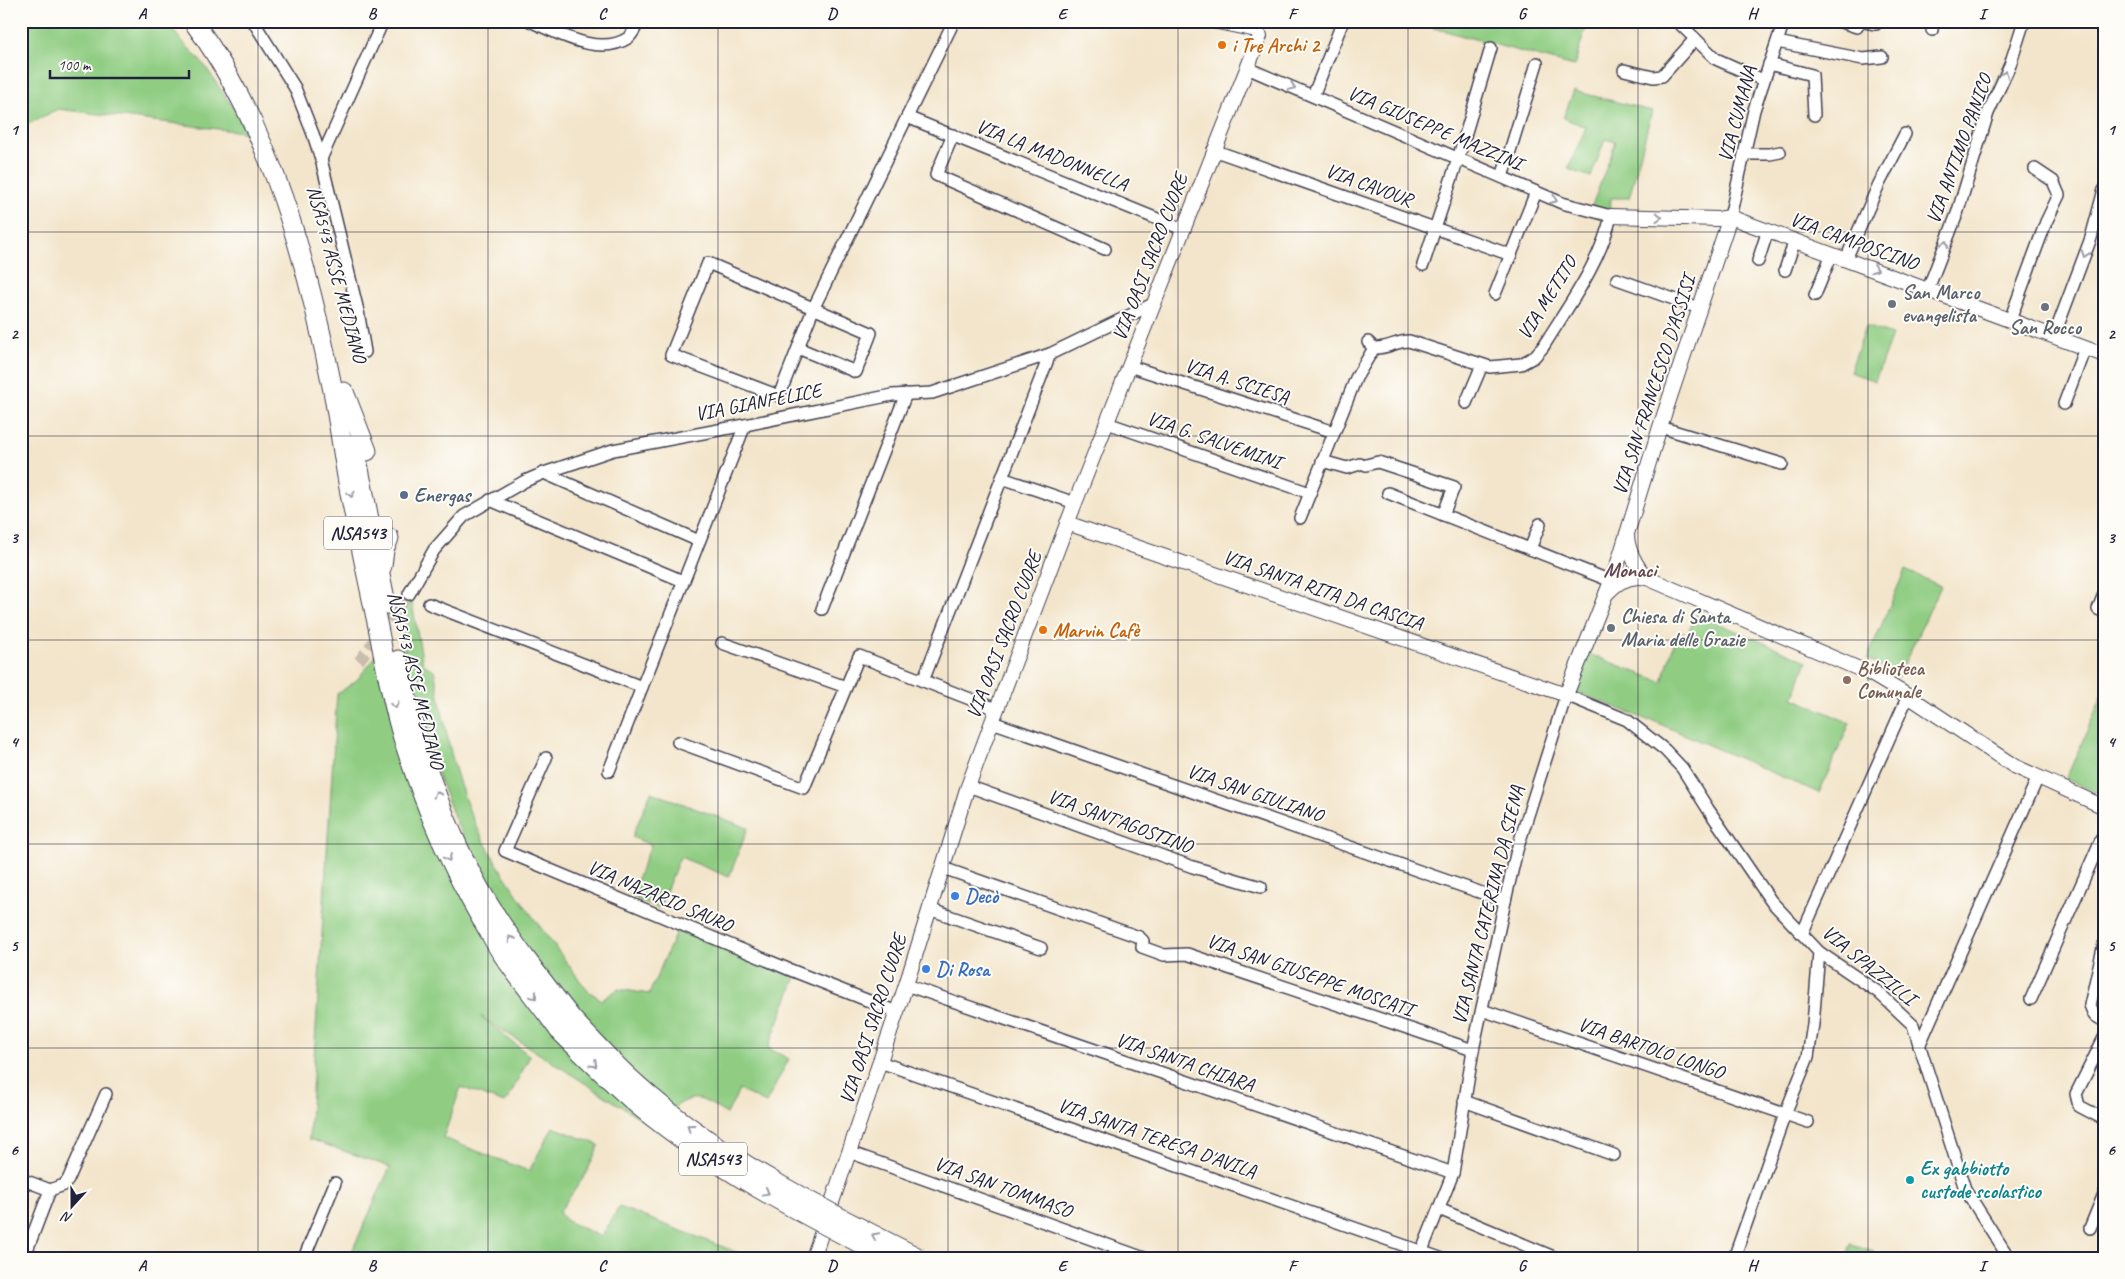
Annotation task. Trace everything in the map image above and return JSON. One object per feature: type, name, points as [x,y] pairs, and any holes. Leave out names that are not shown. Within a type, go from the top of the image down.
[{"type":"highway","name":"NSA543 ASSE MEDIANO","points":[[193,21],[238,93],[268,156],[295,232],[309,282],[333,393],[351,496],[392,694],[418,783],[437,834],[461,883],[502,954],[639,1106],[684,1140],[747,1181],[834,1230],[889,1258]]},
{"type":"highway","name":"NSA543 ASSE MEDIANO","points":[[206,21],[243,77],[258,106],[285,168],[317,274],[344,392],[405,692],[445,818],[469,869],[489,904],[565,1025]]},
{"type":"highway","points":[[344,392],[367,451]]},
{"type":"highway","points":[[381,577],[384,550],[388,538]]},
{"type":"highway","points":[[565,1025],[604,1054],[650,1096],[747,1166],[845,1221],[918,1258]]},
{"type":"street","points":[[253,21],[295,88],[321,159],[358,311],[365,352]]},
{"type":"street","points":[[321,159],[383,21]]},
{"type":"street","points":[[530,21],[587,43],[612,45],[630,37],[639,21]]},
{"type":"street","points":[[798,348],[856,372],[871,333],[814,307],[708,263],[671,355],[779,396],[814,307],[954,21]]},
{"type":"street","points":[[1213,21],[1261,29]]},
{"type":"street","points":[[1313,96],[1343,21]]},
{"type":"street","points":[[1677,21],[1716,59],[1763,80]]},
{"type":"street","name":"VIA CUMANA","points":[[1730,217],[1763,80],[1784,21]]},
{"type":"street","points":[[1838,21],[1857,27],[1860,22],[1876,24]]},
{"type":"street","name":"VIA ANTIMO PANICO","points":[[1928,289],[1957,214],[1988,113],[2010,65],[2024,21]]},
{"type":"street","name":"VIA OASI SACRO CUORE","points":[[813,1258],[906,985],[968,786],[1067,523],[1261,29]]},
{"type":"street","points":[[1624,70],[1653,77],[1662,76],[1695,39]]},
{"type":"street","points":[[1777,42],[1863,59],[1882,57]]},
{"type":"street","points":[[1423,265],[1458,159],[1491,48]]},
{"type":"street","points":[[1502,177],[1536,63]]},
{"type":"street","points":[[1769,64],[1812,74],[1814,115]]},
{"type":"street","name":"VIA GIUSEPPE MAZZINI","points":[[1247,68],[1562,203],[1610,216]]},
{"type":"street","name":"VIA LA MADONNELLA","points":[[907,117],[1182,229]]},
{"type":"street","points":[[1846,258],[1878,184],[1905,134]]},
{"type":"street","points":[[953,135],[936,175],[1105,249]]},
{"type":"street","name":"VIA CAVOUR","points":[[1213,150],[1511,255]]},
{"type":"street","points":[[1745,154],[1780,152]]},
{"type":"street","points":[[2010,320],[2046,222],[2059,195],[2053,181],[2035,169]]},
{"type":"street","points":[[2054,336],[2091,238],[2104,190]]},
{"type":"street","points":[[1495,294],[1536,192]]},
{"type":"street","points":[[1610,216],[1718,219],[1730,217]]},
{"type":"street","name":"VIA METITO","points":[[1300,518],[1371,345],[1380,348],[1400,341],[1409,341],[1490,367],[1521,364],[1534,357],[1543,347],[1588,272],[1606,237],[1610,216]]},
{"type":"street","name":"VIA CAMPOSCINO","points":[[1730,217],[1846,258],[2104,355]]},
{"type":"street","name":"VIA SAN FRANCESCO D'ASSISI","points":[[1616,566],[1660,426],[1730,217]]},
{"type":"street","points":[[1758,261],[1768,230]]},
{"type":"street","points":[[1785,270],[1795,240]]},
{"type":"street","points":[[1814,295],[1832,254]]},
{"type":"street","points":[[1617,279],[1699,308]]},
{"type":"street","name":"VIA GIANFELICE","points":[[408,594],[434,550],[464,516],[524,481],[544,473],[613,450],[892,395],[932,393],[1050,354],[1153,304]]},
{"type":"street","points":[[2064,404],[2086,348]]},
{"type":"street","points":[[923,681],[1050,354]]},
{"type":"street","points":[[1466,403],[1482,364]]},
{"type":"street","name":"VIA A. SCIESA","points":[[1129,366],[1334,432]]},
{"type":"street","points":[[822,609],[906,394]]},
{"type":"street","name":"VIA G. SALVEMINI","points":[[1107,423],[1310,493]]},
{"type":"street","points":[[609,771],[745,425]]},
{"type":"street","points":[[1660,426],[1782,464]]},
{"type":"street","points":[[1322,461],[1347,468],[1378,462],[1454,487],[1443,515]]},
{"type":"street","points":[[544,473],[699,541]]},
{"type":"street","points":[[1002,478],[1075,503]]},
{"type":"street","points":[[1388,494],[1611,581]]},
{"type":"street","points":[[490,500],[683,581]]},
{"type":"street","name":"VIA SANTA RITA DA CASCIA","points":[[1067,523],[1566,695]]},
{"type":"street","points":[[1530,548],[1540,524]]},
{"type":"street","points":[[1627,533],[1629,548],[1641,575]]},
{"type":"street","points":[[1616,566],[1622,573],[1641,575],[1871,674],[1908,696],[2014,766],[2104,807]]},
{"type":"street","name":"VIA SANTA CATERINA DA SIENA","points":[[1421,1254],[1453,1173],[1473,1050],[1517,850],[1566,695],[1616,566]]},
{"type":"street","points":[[1606,594],[1616,584],[1641,575]]},
{"type":"street","points":[[2104,594],[2098,609],[2104,612]]},
{"type":"street","points":[[429,604],[642,687]]},
{"type":"street","points":[[678,742],[804,788],[846,687],[722,643]]},
{"type":"street","name":"VIA SAN GIULIANO","points":[[846,687],[859,656],[923,681],[994,715],[1505,901]]},
{"type":"street","name":"VIA SPAZZILLI","points":[[1566,695],[1627,720],[1665,750],[1682,768],[1708,810],[1772,901],[1819,952],[1878,992],[1912,1025],[1964,1189],[2009,1258]]},
{"type":"street","points":[[1802,934],[1908,696]]},
{"type":"street","name":"VIA NAZARIO SAURO","points":[[546,758],[505,851],[788,970],[897,1012]]},
{"type":"street","points":[[1919,1046],[2038,777]]},
{"type":"street","name":"VIA SANT'AGOSTINO","points":[[968,786],[1193,867],[1261,887]]},
{"type":"street","points":[[2031,999],[2104,833]]},
{"type":"street","name":"VIA SAN GIUSEPPE MOSCATI","points":[[942,868],[1139,938],[1143,941],[1142,947],[1164,955],[1187,954],[1473,1050]]},
{"type":"street","points":[[929,910],[1040,948]]},
{"type":"street","points":[[2104,944],[2090,1005],[2094,1015],[2104,1021]]},
{"type":"street","points":[[1734,1258],[1785,1114],[1808,1057],[1813,1024],[1819,952]]},
{"type":"street","name":"VIA SANTA CHIARA","points":[[906,985],[1453,1173]]},
{"type":"street","name":"VIA BARTOLO LONGO","points":[[1482,1010],[1808,1122]]},
{"type":"street","points":[[2104,1038],[2076,1094],[2079,1106],[2104,1119]]},
{"type":"street","name":"VIA SANTA TERESA D'AVILA","points":[[880,1062],[1421,1254],[1440,1258]]},
{"type":"street","points":[[21,1179],[50,1190],[64,1185],[68,1180],[106,1094]]},
{"type":"street","points":[[1464,1101],[1614,1155]]},
{"type":"street","name":"VIA SAN TOMMASO","points":[[849,1152],[1144,1258]]},
{"type":"street","points":[[304,1258],[335,1183]]},
{"type":"street","points":[[24,1258],[50,1190]]},
{"type":"street","points":[[2090,1228],[2104,1194]]},
{"type":"street","points":[[1439,1209],[1556,1258]]},
{"type":"green space","points":[[21,21],[164,21],[205,66],[250,133],[58,109],[21,128]]},
{"type":"green space","points":[[1408,21],[1588,21],[1574,66]]},
{"type":"green space","points":[[1574,91],[1652,111],[1629,198],[1611,198],[1610,212],[1591,208],[1616,142],[1605,139],[1591,177],[1568,169],[1586,127],[1563,118]]},
{"type":"green space","points":[[1866,326],[1892,335],[1875,381],[1850,372]]},
{"type":"green space","points":[[1905,570],[1941,586],[1898,677],[1867,659]]},
{"type":"green space","points":[[411,597],[423,664],[434,670],[447,737],[460,786],[477,827],[520,899],[587,990],[602,1000],[618,989],[649,994],[678,928],[796,977],[768,1048],[789,1059],[766,1103],[739,1090],[727,1114],[706,1102],[693,1099],[680,1104],[652,1126],[480,1016],[530,1056],[504,1103],[461,1087],[443,1138],[529,1171],[553,1127],[599,1145],[586,1174],[559,1212],[565,1220],[601,1237],[619,1207],[752,1258],[349,1258],[390,1167],[309,1139],[337,694],[356,681],[377,655],[398,740],[500,911],[457,824],[439,778],[415,697],[405,656],[400,615]]},
{"type":"green space","points":[[1696,614],[1807,661],[1793,698],[1850,723],[1819,793],[1651,720],[1575,691],[1589,654],[1662,682],[1678,631],[1688,634]]},
{"type":"green space","points":[[2102,696],[2104,697],[2104,796],[2066,779]]},
{"type":"green space","points":[[651,792],[748,828],[729,877],[680,857],[659,908],[630,896],[651,845],[632,837]]},
{"type":"green space","points":[[1851,1244],[1874,1251],[1872,1258],[1846,1258]]},
{"type":"tunnel","points":[[359,661],[409,594]]},
{"type":"place","name":"i Tre Archi 2","points":[[1222,45]]},
{"type":"place","name":"San Marco evangelista","points":[[1892,304]]},
{"type":"place","name":"San Rocco","points":[[2045,307]]},
{"type":"place","name":"Energas","points":[[404,495]]},
{"type":"place","name":"Chiesa di Santa Maria delle Grazie","points":[[1611,628]]},
{"type":"place","name":"Marvin Cafè","points":[[1043,630]]},
{"type":"place","name":"Biblioteca Comunale","points":[[1847,680]]},
{"type":"place","name":"Decò","points":[[955,896]]},
{"type":"place","name":"Di Rosa","points":[[926,969]]},
{"type":"place","name":"Ex gabbiotto custode scolastico","points":[[1910,1180]]},
{"type":"district","name":"Monaci","points":[[1630,570]]}]
